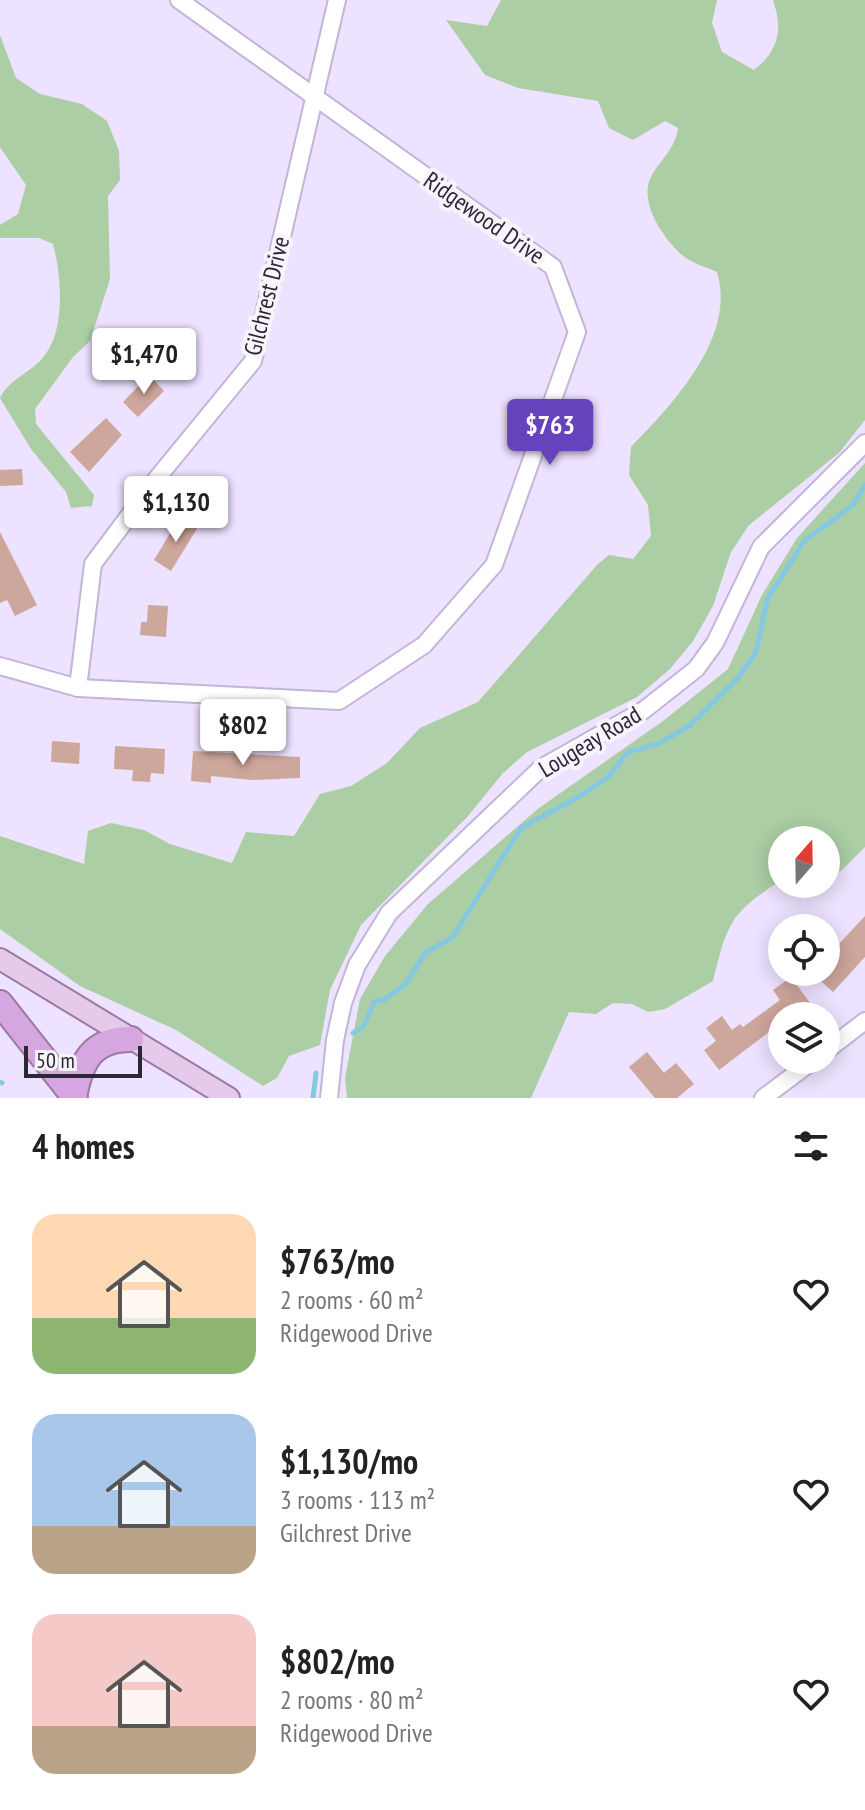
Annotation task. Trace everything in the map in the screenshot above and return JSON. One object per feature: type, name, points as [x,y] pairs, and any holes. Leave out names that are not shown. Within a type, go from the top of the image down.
[{"type":"highway","points":[[0,1003],[74,1097]]},
{"type":"highway","points":[[74,1097],[81,1066],[92,1050],[109,1040],[131,1039]]},
{"type":"main road","points":[[0,959],[229,1098]]},
{"type":"street","name":"Ridgewood Drive","points":[[0,666],[78,688],[339,701],[424,645],[494,565],[577,332],[553,267],[179,0]]},
{"type":"street","name":"Gilchrest Drive","points":[[78,688],[93,564],[158,477],[253,361],[337,0]]},
{"type":"street","name":"Lougeay Road","points":[[329,1098],[335,1040],[343,1003],[357,965],[389,913],[541,768],[644,710],[696,669],[715,643],[761,547],[865,443]]},
{"type":"street","points":[[840,1040],[865,1021]]},
{"type":"street","points":[[763,1098],[795,1074]]},
{"type":"green space","points":[[501,0],[717,0],[712,23],[722,52],[754,70],[769,55],[777,39],[778,20],[773,0],[865,0],[865,420],[839,453],[749,525],[731,552],[713,606],[693,641],[670,669],[637,697],[527,752],[503,773],[468,816],[361,925],[330,990],[320,1045],[289,1056],[277,1078],[263,1086],[176,1030],[80,986],[0,929],[0,836],[84,864],[88,831],[111,823],[144,830],[170,844],[232,863],[246,832],[294,836],[320,794],[351,786],[387,763],[420,728],[478,702],[597,565],[609,555],[633,559],[651,536],[648,505],[629,475],[631,447],[665,411],[697,368],[718,321],[721,296],[717,272],[682,255],[661,230],[650,208],[648,187],[651,177],[671,148],[678,128],[665,121],[633,140],[609,128],[598,101],[518,88],[485,75],[446,20],[487,26]]},
{"type":"green space","points":[[0,35],[16,78],[40,94],[82,104],[107,121],[119,151],[120,180],[108,196],[110,279],[90,341],[73,357],[35,409],[36,424],[94,495],[92,506],[71,508],[66,492],[31,449],[0,398],[10,385],[45,355],[52,344],[60,300],[53,244],[39,238],[0,238],[0,225],[18,214],[26,185],[0,147]]},
{"type":"green space","points":[[865,463],[865,847],[840,871],[840,826],[768,826],[768,889],[751,901],[733,921],[722,946],[713,981],[665,1009],[648,1012],[632,1004],[613,1003],[596,1014],[569,1012],[531,1098],[347,1098],[345,1078],[360,999],[385,956],[428,904],[539,808],[663,721],[728,669],[762,595],[797,538]]},
{"type":"building","points":[[149,375],[164,391],[138,417],[123,402]]},
{"type":"building","points":[[106,418],[122,435],[89,472],[70,452]]},
{"type":"building","points":[[22,469],[23,485],[0,486],[0,470]]},
{"type":"building","points":[[180,517],[198,527],[171,571],[154,560]]},
{"type":"building","points":[[0,532],[37,605],[15,616],[7,600],[0,603]]},
{"type":"building","points":[[148,605],[168,606],[166,637],[140,635],[141,622],[147,622]]},
{"type":"building","points":[[52,741],[80,743],[79,764],[51,762]]},
{"type":"building","points":[[115,746],[165,749],[164,774],[151,773],[150,782],[132,781],[133,770],[114,769]]},
{"type":"building","points":[[193,751],[300,757],[300,778],[252,780],[211,776],[211,783],[191,781]]},
{"type":"building","points":[[865,916],[865,957],[840,984],[840,943]]},
{"type":"building","points":[[779,986],[798,986],[809,1002],[777,1002],[780,1000],[773,990]]},
{"type":"building","points":[[768,1009],[768,1033],[719,1070],[704,1050],[716,1041],[706,1028],[722,1016],[732,1030],[740,1024],[743,1027]]},
{"type":"building","points":[[647,1052],[664,1073],[676,1063],[694,1084],[677,1098],[655,1098],[629,1067]]},
{"type":"waterway","points":[[353,1033],[363,1027],[375,1001],[384,1000],[405,985],[426,952],[452,938],[521,828],[582,795],[609,776],[628,752],[658,744],[689,726],[738,678],[756,652],[767,600],[804,541],[853,505],[865,485]]},
{"type":"waterway","points":[[313,1098],[316,1073]]}]
